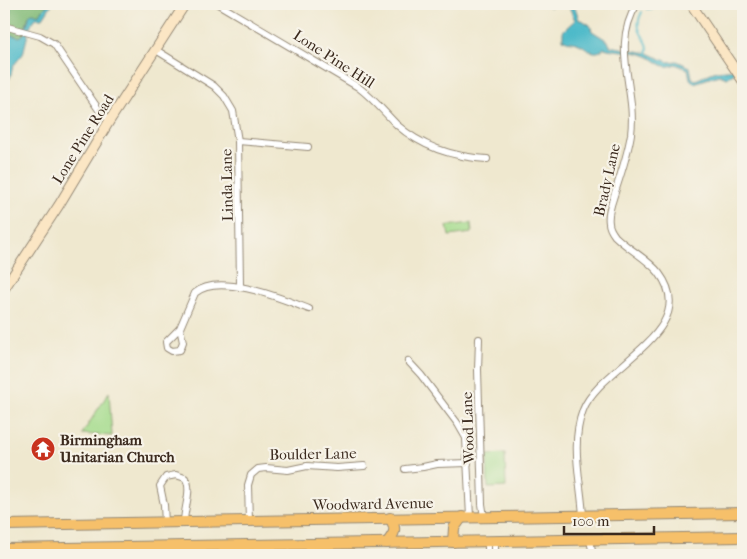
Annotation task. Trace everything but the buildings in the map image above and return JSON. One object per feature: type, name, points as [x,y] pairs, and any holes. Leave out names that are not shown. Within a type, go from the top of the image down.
[{"type":"main road","name":"Woodward Avenue","points":[[4,525],[743,513]]},
{"type":"main road","points":[[453,542],[454,528],[466,517]]},
{"type":"main road","points":[[387,542],[394,534],[395,525],[390,518]]},
{"type":"main road","points":[[4,549],[42,552],[212,550],[387,542],[743,537]]},
{"type":"street","name":"Lone Pine Road","points":[[4,289],[185,4]]},
{"type":"street","name":"Lone Pine Hill","points":[[218,4],[358,87],[398,125],[414,137],[447,153],[487,159]]},
{"type":"street","name":"Brady Lane","points":[[583,516],[579,489],[577,450],[579,424],[583,410],[602,383],[657,334],[666,318],[669,302],[665,284],[659,273],[615,236],[608,222],[627,151],[631,127],[631,100],[624,51],[628,24],[637,4]]},
{"type":"street","points":[[691,4],[743,81]]},
{"type":"street","points":[[5,26],[47,39],[54,44],[101,113],[110,120]]},
{"type":"street","name":"Linda Lane","points":[[156,50],[220,91],[233,111],[238,141],[240,286]]},
{"type":"street","points":[[238,141],[308,148]]},
{"type":"street","points":[[180,328],[192,297],[198,290],[206,287],[240,286],[309,309]]},
{"type":"street","name":"Wood Lane","points":[[479,339],[478,370],[482,504],[484,516]]},
{"type":"street","points":[[408,361],[421,375],[466,438],[468,462],[466,517]]},
{"type":"street","points":[[405,469],[468,462]]},
{"type":"street","name":"Boulder Lane","points":[[249,521],[248,485],[251,475],[258,469],[288,470],[308,466],[337,468],[364,466]]},
{"type":"street","points":[[165,523],[160,486],[166,477],[176,475],[185,478],[189,486],[184,511],[184,522]]},
{"type":"street","points":[[590,540],[592,555]]},
{"type":"street","points":[[488,555],[491,541]]},
{"type":"street","points":[[491,541],[495,555]]},
{"type":"green space","points":[[10,4],[48,4],[39,15],[32,13],[28,18],[24,34],[20,37],[11,35],[6,30],[5,23]]},
{"type":"green space","points":[[471,223],[472,233],[449,236],[447,226]]},
{"type":"green space","points":[[109,392],[112,436],[82,434]]},
{"type":"green space","points":[[505,454],[506,487],[488,488],[487,455]]},
{"type":"water","points":[[6,4],[10,4],[11,14],[5,23],[6,30],[11,35],[20,37],[24,34],[30,14],[39,15],[48,4],[52,4],[43,18],[36,18],[30,26],[23,54],[13,66],[10,78],[4,85],[7,61],[4,51],[4,14]]},
{"type":"water","points":[[545,4],[563,4],[550,7]]},
{"type":"water","points":[[563,4],[572,4],[579,20],[590,25],[592,31],[608,41],[610,46],[648,53],[668,62],[677,61],[690,67],[692,78],[695,80],[715,72],[733,69],[743,62],[743,68],[727,78],[719,75],[694,83],[690,79],[688,69],[675,64],[664,66],[647,56],[631,52],[604,48],[597,52],[591,51],[579,44],[563,39],[563,31],[575,20],[569,7]]},
{"type":"waterway","points":[[647,9],[653,8],[656,4]]},
{"type":"waterway","points":[[642,12],[639,26],[647,44],[647,54]]},
{"type":"place","name":"Birmingham Unitarian Church","points":[[43,449]]}]
